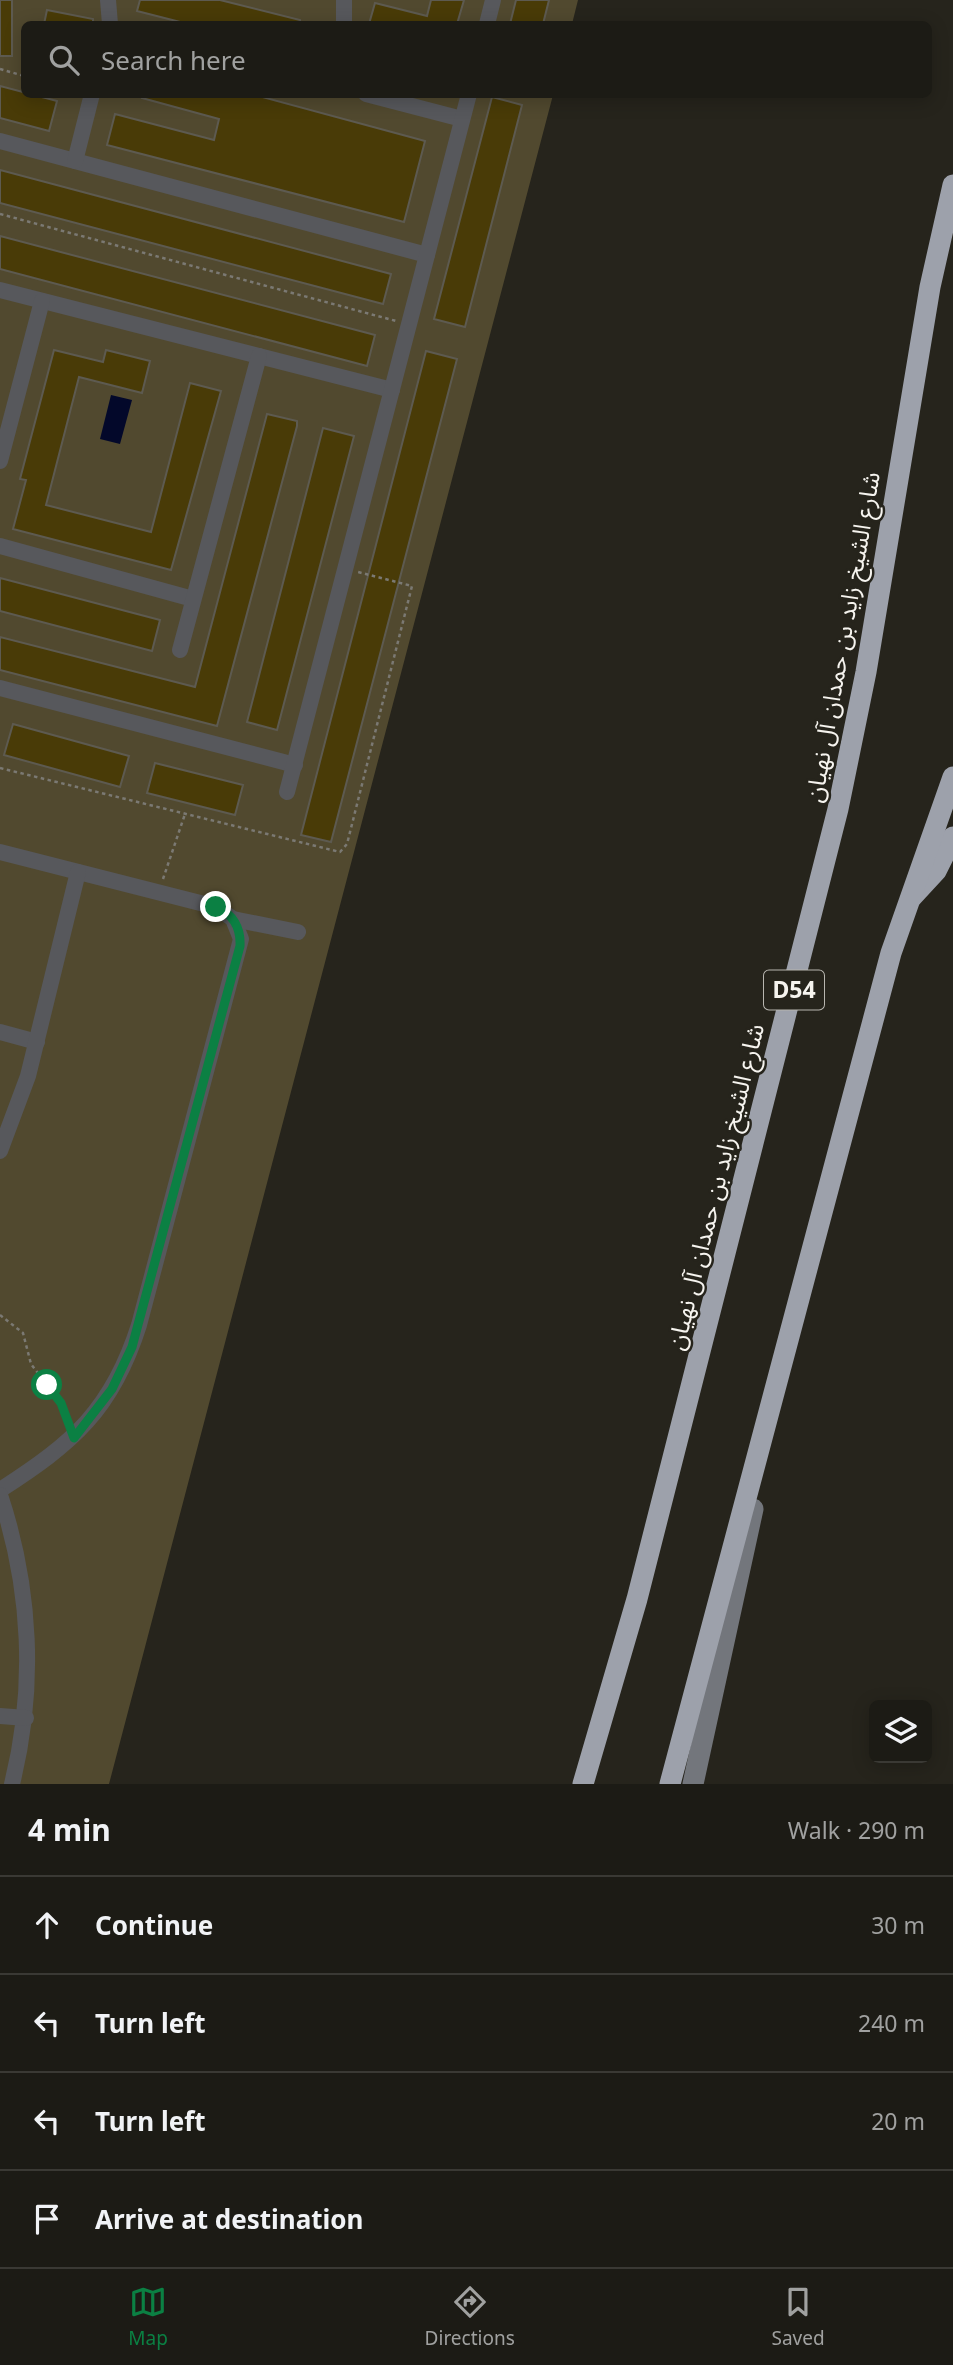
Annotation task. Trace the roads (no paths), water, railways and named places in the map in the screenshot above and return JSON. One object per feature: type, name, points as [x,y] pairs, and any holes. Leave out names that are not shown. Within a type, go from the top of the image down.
[{"type":"highway","name":"شارع الشيخ زايد بن حمدان آل نهيان","points":[[583,1784],[637,1599],[838,809],[866,672],[930,287],[953,185]]},
{"type":"highway","points":[[670,1784],[874,1015],[908,900],[953,777]]},
{"type":"highway","points":[[908,900],[936,871],[953,836]]},
{"type":"street","points":[[108,0],[110,21]]},
{"type":"street","points":[[344,0],[345,21]]},
{"type":"street","points":[[488,21],[493,0]]},
{"type":"street","points":[[75,161],[91,98]]},
{"type":"street","points":[[381,98],[462,119]]},
{"type":"street","points":[[287,792],[468,98]]},
{"type":"street","points":[[0,141],[427,255]]},
{"type":"street","points":[[0,290],[392,390]]},
{"type":"street","points":[[0,461],[42,301]]},
{"type":"street","points":[[180,650],[259,356]]},
{"type":"street","points":[[0,546],[193,598]]},
{"type":"street","points":[[0,688],[295,765]]},
{"type":"street","points":[[0,852],[216,907],[233,919],[298,932]]},
{"type":"street","points":[[0,1151],[19,1108],[78,872]]},
{"type":"street","points":[[12,1784],[26,1718],[29,1669],[18,1558],[0,1492],[74,1438],[112,1389],[139,1325],[240,946],[240,932],[233,919]]},
{"type":"street","points":[[0,1032],[37,1042]]},
{"type":"street","points":[[693,1784],[737,1574],[808,1292],[812,1248]]},
{"type":"street","points":[[0,1716],[26,1718]]},
{"type":"water","points":[[111,395],[132,400],[120,444],[100,439]]}]
